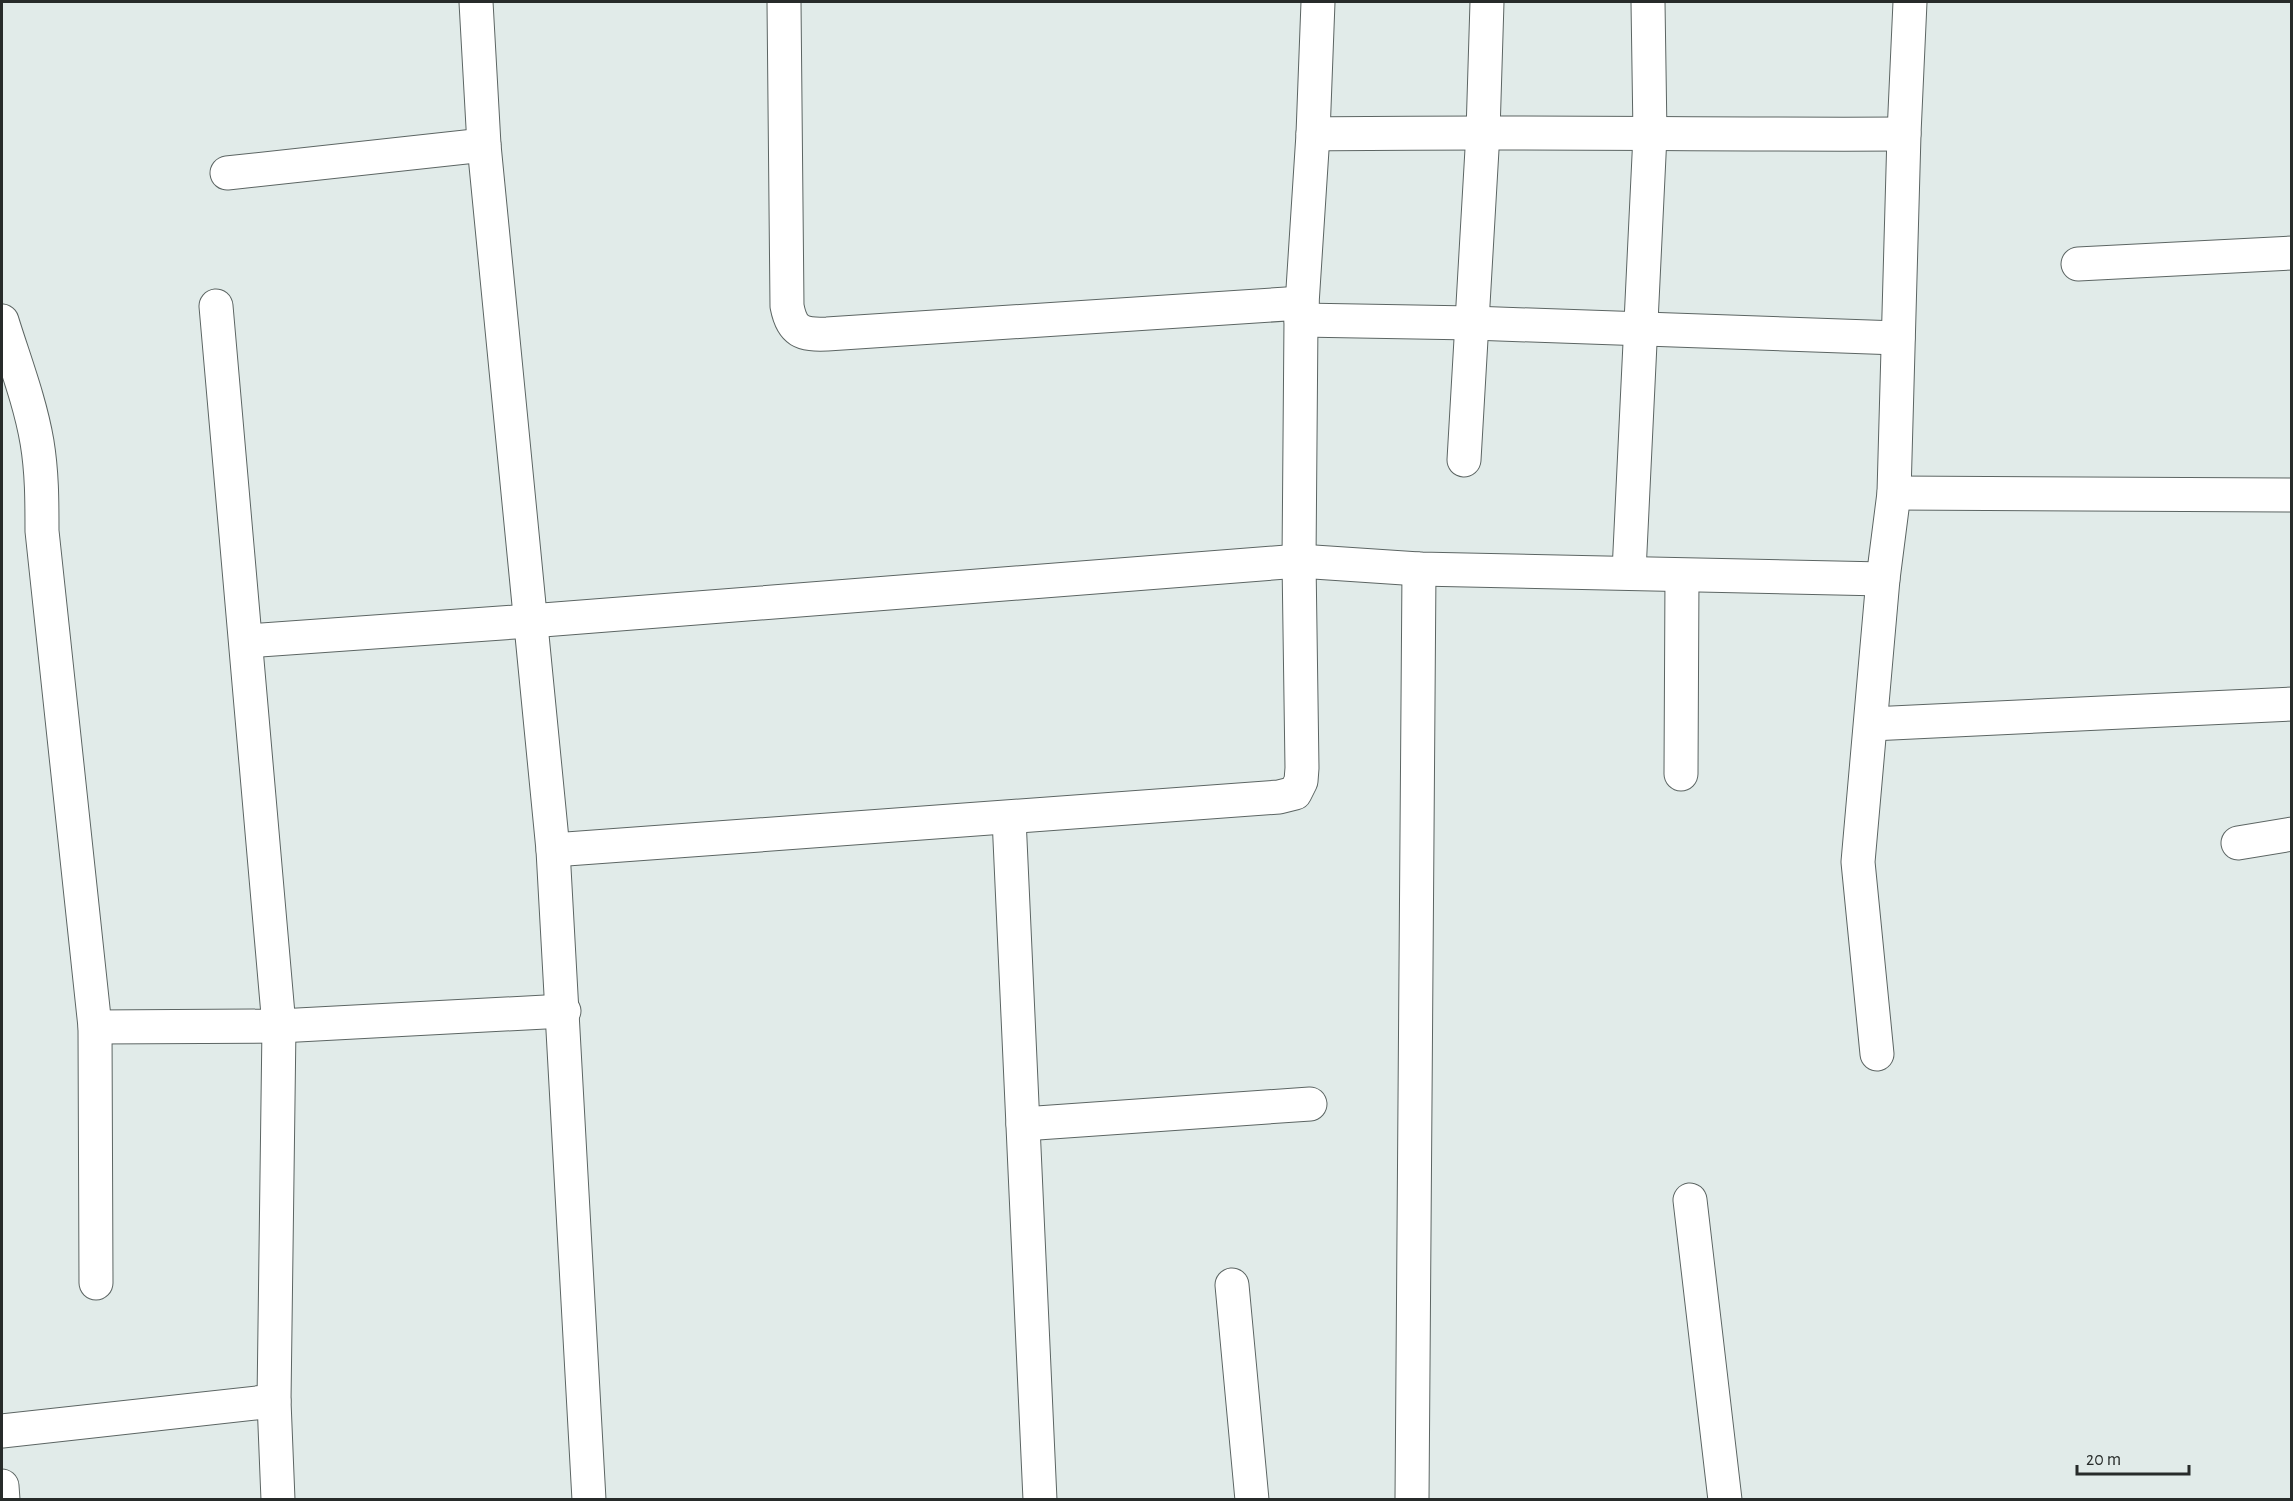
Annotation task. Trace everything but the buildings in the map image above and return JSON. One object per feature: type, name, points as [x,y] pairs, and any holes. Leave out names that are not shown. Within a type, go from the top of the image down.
[{"type":"street","points":[[476,2],[484,145],[553,850],[564,1011],[589,1500]]},
{"type":"street","points":[[784,2],[787,306],[790,320],[796,329],[810,335],[1301,312],[1472,323],[1898,338]]},
{"type":"street","points":[[553,850],[1009,818],[1279,797],[1295,793],[1301,781],[1302,768],[1299,561],[1301,312],[1313,134],[1318,2]]},
{"type":"street","points":[[1464,460],[1483,132],[1487,2]]},
{"type":"street","points":[[1629,572],[1650,135],[1648,2]]},
{"type":"street","points":[[1877,1054],[1858,862],[1883,579],[1894,494],[1910,2]]},
{"type":"street","points":[[1313,134],[1483,132],[1650,135],[1904,134]]},
{"type":"street","points":[[227,173],[484,145]]},
{"type":"street","points":[[2078,264],[2292,253]]},
{"type":"street","points":[[216,306],[279,1026],[274,1401],[278,1500]]},
{"type":"street","points":[[2,321],[13,393],[37,440],[42,481],[42,531],[95,1027],[96,1283]]},
{"type":"street","points":[[1894,494],[2292,495]]},
{"type":"street","points":[[246,641],[1299,561],[1419,569],[1883,579]]},
{"type":"street","points":[[1412,1500],[1419,569]]},
{"type":"street","points":[[1681,774],[1682,576]]},
{"type":"street","points":[[1870,724],[2292,704]]},
{"type":"street","points":[[1009,818],[1040,1500]]},
{"type":"street","points":[[2238,843],[2292,834]]},
{"type":"street","points":[[95,1027],[279,1026],[564,1011]]},
{"type":"street","points":[[1023,1124],[1310,1104]]},
{"type":"street","points":[[1690,1200],[1725,1500]]},
{"type":"street","points":[[1232,1285],[1252,1500]]},
{"type":"street","points":[[2,1431],[274,1401]]},
{"type":"street","points":[[2,1486],[3,1500]]}]
